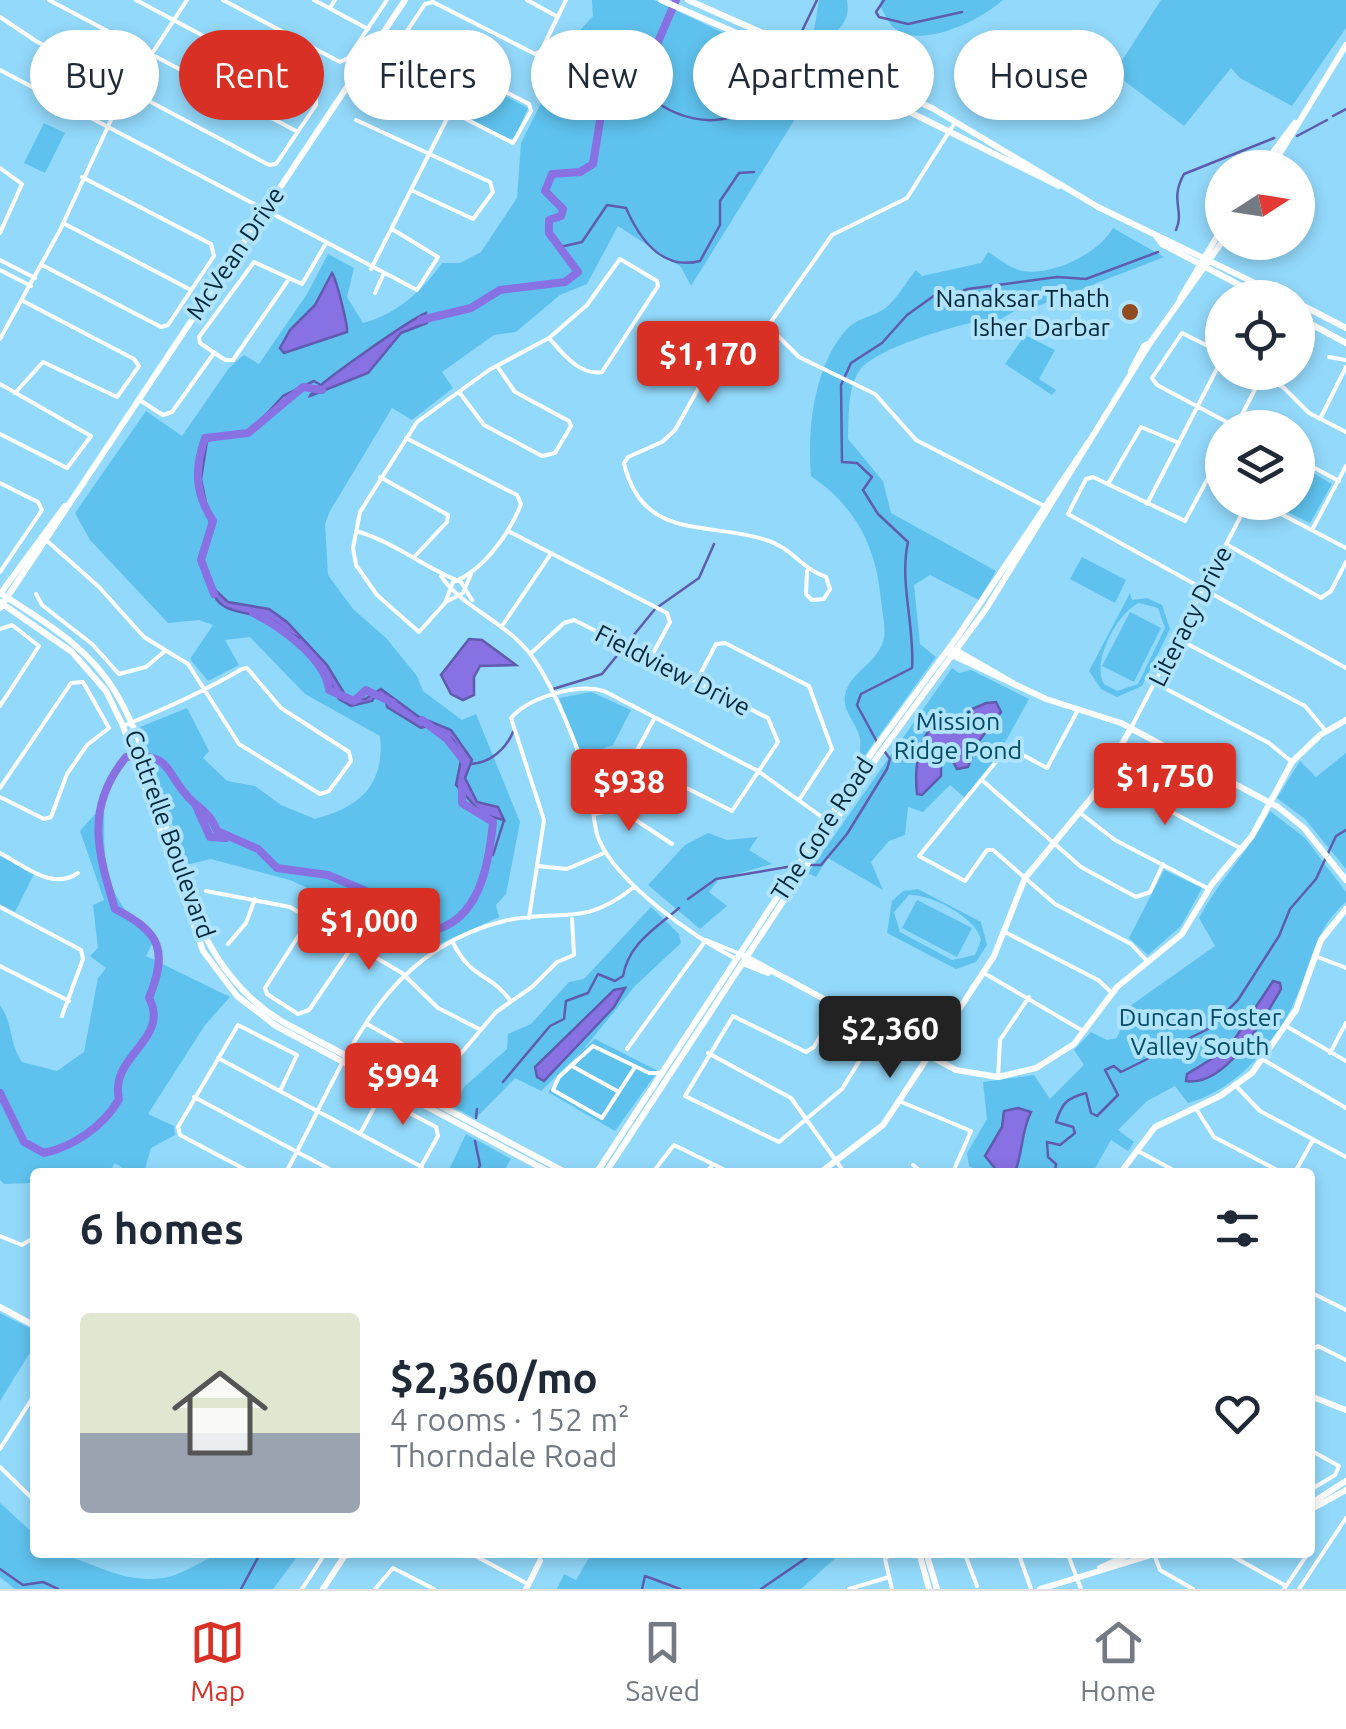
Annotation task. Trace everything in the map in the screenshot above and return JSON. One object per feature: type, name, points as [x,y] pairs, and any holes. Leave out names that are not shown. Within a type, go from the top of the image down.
[{"type":"main road","name":"McVean Drive","points":[[385,30],[406,0]]},
{"type":"main road","points":[[688,0],[757,30]]},
{"type":"main road","points":[[663,1],[727,30]]},
{"type":"main road","points":[[1278,150],[1346,45]]},
{"type":"main road","name":"McVean Drive","points":[[1,599],[344,89]]},
{"type":"main road","points":[[927,120],[1052,186],[1060,186],[1247,280]]},
{"type":"main road","points":[[955,120],[1055,178],[1060,186]]},
{"type":"main road","points":[[1205,261],[1235,280]]},
{"type":"main road","name":"The Gore Road","points":[[742,959],[792,873],[951,651],[1205,261]]},
{"type":"main road","points":[[1315,312],[1346,328]]},
{"type":"main road","points":[[1315,326],[1346,343]]},
{"type":"main road","name":"McVean Drive","points":[[1,599],[46,540],[65,506]]},
{"type":"main road","name":"Cottrelle Boulevard","points":[[1,599],[87,656],[116,693],[196,937],[211,965],[262,1018],[557,1168]]},
{"type":"main road","points":[[951,651],[1013,683],[1131,728],[1269,802],[1288,814],[1313,839],[1346,880]]},
{"type":"main road","points":[[742,959],[962,1072],[998,1077],[1044,1065],[1084,1032],[1112,992],[1182,934],[1209,889],[1242,850],[1292,762],[1326,731],[1346,720]]},
{"type":"main road","points":[[825,1168],[883,1124],[899,1101],[984,973],[1005,932],[1025,878],[1105,777],[1131,728]]},
{"type":"main road","name":"The Gore Road","points":[[600,1168],[812,858],[830,823]]},
{"type":"main road","points":[[1124,1168],[1160,1123],[1236,1086],[1262,1059],[1286,1026],[1308,984],[1328,927],[1346,909]]},
{"type":"main road","name":"The Gore Road","points":[[608,1168],[663,1073],[701,1023]]},
{"type":"main road","name":"Cottrelle Boulevard","points":[[489,1136],[542,1168]]},
{"type":"main road","points":[[0,1307],[30,1323]]},
{"type":"main road","points":[[1315,1398],[1346,1410]]},
{"type":"main road","points":[[1315,1504],[1346,1482]]},
{"type":"main road","points":[[1315,1505],[1346,1490]]},
{"type":"main road","points":[[323,1589],[343,1558]]},
{"type":"main road","points":[[924,1558],[933,1589]]},
{"type":"main road","points":[[1100,1568],[1121,1558]]},
{"type":"main road","points":[[1040,1589],[1138,1558]]},
{"type":"main road","points":[[527,1586],[540,1561]]},
{"type":"street","points":[[50,0],[106,30]]},
{"type":"street","points":[[137,0],[314,94],[318,102],[278,163],[268,165],[159,107]]},
{"type":"street","points":[[159,42],[188,0]]},
{"type":"street","points":[[223,0],[340,62],[387,0]]},
{"type":"street","points":[[314,0],[368,29]]},
{"type":"street","points":[[330,8],[335,0]]},
{"type":"street","points":[[527,0],[559,17]]},
{"type":"street","points":[[511,44],[532,54],[541,52],[566,0]]},
{"type":"street","points":[[408,30],[427,2],[484,30]]},
{"type":"street","points":[[0,16],[30,38]]},
{"type":"street","points":[[159,58],[298,132]]},
{"type":"street","points":[[0,70],[414,291],[438,263],[434,252],[392,230]]},
{"type":"street","points":[[467,120],[510,143],[524,126],[529,104],[511,95]]},
{"type":"street","points":[[0,338],[42,265],[110,120]]},
{"type":"street","points":[[356,120],[490,182],[492,196],[478,216],[468,219],[413,191]]},
{"type":"street","points":[[372,269],[448,120]]},
{"type":"street","points":[[807,570],[806,594],[812,600],[824,599],[829,593],[828,580],[807,570],[771,541],[688,528],[658,515],[637,494],[624,464],[628,457],[668,438],[713,369],[768,326],[832,236],[908,198],[955,120]]},
{"type":"street","points":[[0,168],[22,184],[0,233]]},
{"type":"street","points":[[42,265],[159,326],[168,324],[214,256],[214,246],[82,177]]},
{"type":"street","points":[[63,223],[191,290]]},
{"type":"street","points":[[290,278],[235,358],[225,360],[199,338],[251,264],[259,262],[306,282],[325,246]]},
{"type":"street","points":[[0,260],[35,278]]},
{"type":"street","points":[[471,574],[449,588],[444,602],[419,632],[362,577],[353,548],[360,512],[423,416],[497,366],[549,338],[587,305],[620,260],[657,281],[658,286],[602,372],[590,373],[576,365],[549,338]]},
{"type":"street","points":[[0,270],[31,286]]},
{"type":"street","points":[[374,293],[383,275]]},
{"type":"street","points":[[16,393],[43,362],[117,397],[139,366],[134,359],[23,301]]},
{"type":"street","points":[[768,326],[800,357],[875,394],[916,440],[1046,508]]},
{"type":"street","points":[[1205,346],[1182,333],[1152,376],[1156,385],[1205,410]]},
{"type":"street","points":[[136,399],[168,414],[214,353]]},
{"type":"street","points":[[1329,357],[1346,360]]},
{"type":"street","points":[[459,392],[484,425],[542,456],[555,453],[569,421],[515,392],[497,366]]},
{"type":"street","points":[[1320,419],[1346,367]]},
{"type":"street","points":[[0,384],[87,430],[90,438],[67,468],[0,434]]},
{"type":"street","points":[[1147,504],[1206,390]]},
{"type":"street","points":[[1283,390],[1320,419],[1346,432]]},
{"type":"street","points":[[1108,484],[1141,427],[1178,443]]},
{"type":"street","points":[[406,438],[516,495],[521,507],[471,574],[465,588],[444,602]]},
{"type":"street","points":[[1312,530],[1346,466]]},
{"type":"street","points":[[1315,468],[1339,480]]},
{"type":"street","points":[[380,477],[448,514],[448,520],[416,556]]},
{"type":"street","points":[[1205,483],[1185,520],[1093,477],[1086,479],[1068,510],[1069,518],[1345,665]]},
{"type":"street","points":[[0,494],[3,484],[38,502],[42,510],[0,572]]},
{"type":"street","name":"Literacy Drive","points":[[1131,728],[1239,520]]},
{"type":"street","points":[[1293,520],[1346,548]]},
{"type":"street","points":[[506,530],[667,613],[670,622],[650,659]]},
{"type":"street","points":[[356,531],[381,538],[416,556],[442,576],[457,581],[473,602]]},
{"type":"street","points":[[46,540],[99,586],[144,637],[188,664],[206,690],[236,741],[303,787],[320,794],[329,792],[351,760],[349,752],[281,708],[246,668],[206,690],[127,725]]},
{"type":"street","points":[[1226,544],[1321,598],[1331,591],[1346,562]]},
{"type":"street","points":[[502,626],[550,554]]},
{"type":"street","points":[[442,576],[456,596],[473,602],[530,654],[554,696],[591,794],[605,852],[653,902],[706,940],[742,959]]},
{"type":"street","points":[[36,594],[42,605],[92,644],[119,674],[146,667],[165,650]]},
{"type":"street","name":"Fieldview Drive","points":[[530,654],[564,623],[574,620],[696,682],[771,722],[778,742],[758,771]]},
{"type":"street","points":[[0,629],[12,625],[36,640],[39,649],[0,706]]},
{"type":"street","points":[[1178,639],[1306,706],[1326,731]]},
{"type":"street","points":[[696,682],[716,644],[725,642],[810,686],[832,749],[798,801]]},
{"type":"street","points":[[0,788],[72,683],[83,682],[109,728],[75,763],[52,817],[44,819],[0,797]]},
{"type":"street","points":[[1155,683],[1269,743],[1292,762]]},
{"type":"street","points":[[530,918],[544,820],[511,718],[554,696],[583,687],[599,689],[758,771],[830,823]]},
{"type":"street","points":[[1078,710],[1047,768],[1008,747],[983,782],[918,856],[965,881],[991,849],[1059,906],[1131,944],[1149,964]]},
{"type":"street","points":[[655,717],[635,754],[643,768],[732,811],[758,771]]},
{"type":"street","points":[[1105,777],[1242,850]]},
{"type":"street","points":[[983,782],[1080,867],[1136,897],[1150,892],[1163,864]]},
{"type":"street","points":[[594,814],[619,808],[672,844]]},
{"type":"street","points":[[1080,812],[1115,840],[1209,889]]},
{"type":"street","points":[[538,866],[581,866],[605,852]]},
{"type":"street","points":[[0,853],[57,882],[78,873]]},
{"type":"street","points":[[288,1168],[367,1024],[402,973],[452,941],[498,923],[572,918],[608,906],[636,886]]},
{"type":"street","points":[[206,891],[290,906],[402,973],[438,1008],[481,1030]]},
{"type":"street","points":[[228,944],[246,923],[255,899]]},
{"type":"street","points":[[0,907],[82,950],[83,958],[62,1016]]},
{"type":"street","points":[[310,918],[265,988],[267,994],[298,1014],[308,1010],[354,944]]},
{"type":"street","points":[[367,1024],[444,1066],[468,1048],[510,1000],[532,987],[557,962],[574,955],[572,918]]},
{"type":"street","points":[[1005,932],[1112,992]]},
{"type":"street","points":[[627,1049],[706,940]]},
{"type":"street","points":[[452,941],[470,971],[496,985],[510,1000]]},
{"type":"street","points":[[1315,956],[1340,962],[1346,968]]},
{"type":"street","points":[[0,966],[69,1002]]},
{"type":"street","points":[[984,973],[1084,1032]]},
{"type":"street","points":[[998,1077],[1000,1040],[1029,998]]},
{"type":"street","points":[[836,1008],[810,1051],[736,1016],[708,1054],[685,1096],[775,1143],[842,1089],[878,1031]]},
{"type":"street","points":[[1330,1053],[1346,1023]]},
{"type":"street","points":[[243,1168],[178,1132],[194,1097],[241,1024],[295,1052],[296,1061],[280,1091]]},
{"type":"street","points":[[1286,1026],[1346,1061]]},
{"type":"street","points":[[635,1066],[602,1118],[556,1093],[559,1077],[593,1046],[635,1066],[649,1074],[656,1088]]},
{"type":"street","points":[[708,1054],[786,1094],[841,1168]]},
{"type":"street","points":[[218,1058],[280,1091],[360,1134],[422,1167],[438,1129],[386,1100],[377,1102],[360,1134]]},
{"type":"street","points":[[1262,1059],[1346,1108]]},
{"type":"street","points":[[572,1066],[619,1092]]},
{"type":"street","points":[[649,1074],[663,1073]]},
{"type":"street","points":[[1236,1086],[1260,1111],[1346,1156]]},
{"type":"street","points":[[194,1097],[327,1168]]},
{"type":"street","points":[[899,1101],[971,1131],[955,1168]]},
{"type":"street","points":[[1196,1107],[1214,1137],[1273,1168]]},
{"type":"street","points":[[1298,1168],[1313,1140]]},
{"type":"street","points":[[656,1168],[674,1145],[722,1168]]},
{"type":"street","points":[[1136,1149],[1171,1168]]},
{"type":"street","points":[[710,1168],[713,1164]]},
{"type":"street","points":[[913,1165],[917,1168]]},
{"type":"street","points":[[0,1236],[22,1244],[30,1240]]},
{"type":"street","points":[[1315,1294],[1346,1310]]},
{"type":"street","points":[[1315,1348],[1346,1360]]},
{"type":"street","points":[[0,1450],[30,1402]]},
{"type":"street","points":[[1315,1453],[1338,1466],[1335,1474],[1315,1487]]},
{"type":"street","points":[[0,1467],[30,1496]]},
{"type":"street","points":[[1299,1589],[1346,1518]]},
{"type":"street","points":[[302,1589],[322,1558]]},
{"type":"street","points":[[478,1558],[527,1586]]},
{"type":"street","points":[[886,1558],[892,1589]]},
{"type":"street","points":[[966,1558],[977,1586]]},
{"type":"street","points":[[1020,1558],[1031,1589]]},
{"type":"street","points":[[1068,1558],[1081,1589]]},
{"type":"street","points":[[1158,1558],[1160,1570],[1193,1589]]},
{"type":"street","points":[[1235,1558],[1285,1588],[1305,1558]]},
{"type":"street","points":[[375,1589],[392,1568],[434,1589]]},
{"type":"street","points":[[849,1589],[889,1577]]},
{"type":"green space","points":[[592,0],[654,0],[717,30],[693,30],[693,120],[794,120],[691,286],[681,267],[618,226],[587,284],[560,295],[516,332],[494,335],[442,372],[453,388],[412,420],[392,408],[330,511],[325,524],[328,575],[353,609],[386,638],[417,676],[423,691],[462,720],[476,714],[520,822],[506,894],[496,905],[499,917],[417,954],[408,942],[379,931],[375,923],[347,906],[290,880],[211,859],[186,865],[140,727],[187,708],[209,751],[203,758],[227,781],[255,786],[281,805],[315,819],[345,808],[366,791],[378,768],[380,736],[305,694],[250,637],[225,640],[239,665],[208,681],[190,659],[213,625],[199,620],[168,623],[90,540],[75,513],[146,411],[182,436],[229,368],[244,355],[259,364],[307,294],[328,254],[354,268],[347,297],[363,323],[375,319],[408,300],[442,263],[460,263],[481,252],[517,198],[521,143],[532,120],[673,120],[673,30],[580,30],[593,16]]},
{"type":"green space","points":[[819,0],[847,0],[846,17],[838,29],[814,30]]},
{"type":"green space","points":[[881,0],[1003,0],[966,24],[934,34],[934,30],[898,30],[880,7]]},
{"type":"green space","points":[[1161,0],[1346,0],[1346,28],[1292,106],[1240,78],[1231,68],[1184,126],[1124,81],[1124,57]]},
{"type":"green space","points":[[511,99],[528,108],[515,137],[510,139],[471,120],[511,120]]},
{"type":"green space","points":[[44,123],[65,133],[45,173],[24,163]]},
{"type":"green space","points":[[1113,228],[1164,257],[1030,309],[1018,309],[989,326],[982,320],[899,346],[869,362],[856,377],[848,439],[883,481],[891,513],[996,571],[979,600],[930,575],[914,585],[920,644],[936,657],[860,762],[860,739],[845,695],[852,680],[881,647],[884,624],[869,545],[852,515],[811,476],[812,418],[827,361],[847,329],[886,307],[916,270],[922,276],[981,263],[988,252],[1018,270],[1048,270],[1086,254]]},
{"type":"green space","points":[[1025,335],[1055,350],[1039,379],[1056,390],[1052,395],[1005,364]]},
{"type":"green space","points":[[1315,474],[1332,484],[1315,514]]},
{"type":"green space","points":[[1082,557],[1126,580],[1115,603],[1070,579]]},
{"type":"green space","points":[[1130,593],[1132,600],[1147,598],[1162,605],[1170,629],[1142,686],[1117,697],[1101,689],[1089,671]],"holes":[[[1139,603],[1158,608],[1165,628],[1138,684],[1117,691],[1104,684],[1104,651],[1122,617]]]},
{"type":"green space","points":[[1130,612],[1161,628],[1134,682],[1102,666]]},
{"type":"green space","name":"Mission Ridge Pond","points":[[952,668],[959,673],[971,670],[1029,699],[992,766],[965,798],[950,785],[923,812],[908,807],[905,835],[889,841],[871,862],[883,890],[828,858],[816,877],[808,873]]},
{"type":"green space","points":[[591,692],[631,710],[613,745],[582,756],[559,698]]},
{"type":"green space","points":[[1346,753],[1346,869],[1305,819],[1277,798],[1300,761],[1316,777]]},
{"type":"green space","points":[[104,804],[105,858],[111,883],[124,908],[151,936],[153,942],[146,956],[230,997],[205,1025],[148,1114],[174,1126],[175,1135],[151,1148],[145,1168],[123,1168],[115,1163],[112,1168],[30,1168],[30,1183],[4,1184],[0,1180],[0,1005],[22,1062],[57,1071],[84,1052],[98,978],[106,968],[90,956],[98,948],[93,905],[104,900],[80,831]]},
{"type":"green space","name":"Duncan Foster Valley South","points":[[1270,811],[1305,838],[1346,892],[1346,902],[1323,929],[1284,1021],[1258,1056],[1243,1072],[1208,1096],[1188,1103],[1175,1086],[1147,1101],[1118,1130],[1134,1142],[1128,1151],[1111,1140],[1095,1168],[969,1166],[967,1153],[987,1119],[983,1082],[1034,1075],[1050,1099],[1084,1065],[1074,1050],[1091,1032],[1107,1040],[1117,1038],[1130,1006],[1215,946],[1199,918]]},
{"type":"green space","points":[[708,833],[727,840],[758,837],[749,850],[772,864],[719,879],[709,892],[727,906],[700,929],[648,885],[685,845]]},
{"type":"green space","points":[[0,856],[34,874],[15,912],[0,904]]},
{"type":"green space","points":[[1164,870],[1202,888],[1181,926],[1148,955],[1129,938]]},
{"type":"green space","points":[[918,889],[981,922],[987,945],[976,962],[956,969],[887,933],[892,901],[903,891]],"holes":[[[909,895],[952,909],[971,924],[981,940],[975,955],[952,960],[900,932],[894,912]]]},
{"type":"green space","points":[[917,900],[972,928],[957,957],[902,928]]},
{"type":"green space","points":[[651,907],[679,934],[681,943],[635,986],[582,1051],[595,1039],[658,1071],[615,1131],[548,1092],[581,1052],[541,1091],[515,1078],[475,1119],[454,1107],[464,1087],[507,1049],[508,1034],[531,1024],[569,982],[584,979]]},
{"type":"green space","points":[[466,1134],[511,1159],[505,1168],[450,1168]]},
{"type":"green space","points":[[0,1313],[30,1328],[30,1354],[0,1401]]},
{"type":"green space","points":[[0,1503],[30,1530],[30,1558],[72,1558],[133,1578],[169,1577],[211,1558],[296,1558],[273,1589],[15,1589],[0,1577]]},
{"type":"green space","points":[[589,1558],[835,1558],[801,1589],[557,1589],[564,1574],[576,1580]]},
{"type":"shaded area","points":[[332,273],[347,332],[284,353],[280,348],[290,330],[315,305]]},
{"type":"shaded area","points":[[426,313],[427,323],[401,333],[368,373],[310,396],[364,353]]},
{"type":"shaded area","points":[[212,587],[228,602],[269,609],[287,622],[327,665],[347,698],[365,699],[381,689],[419,717],[451,730],[472,760],[465,778],[477,802],[498,807],[504,820],[483,815],[456,785],[462,755],[453,740],[430,725],[421,728],[387,707],[385,696],[376,695],[372,701],[351,706],[339,699],[323,669],[299,644],[299,638],[272,620],[227,608],[215,597]]},
{"type":"shaded area","points":[[469,639],[482,640],[516,665],[480,666],[474,677],[474,695],[463,700],[451,694],[441,675]]},
{"type":"shaded area","points":[[996,702],[1001,712],[976,745],[968,767],[957,769],[948,752],[941,751],[941,776],[922,795],[917,794],[916,771],[924,738],[949,716],[966,724],[970,710]]},
{"type":"shaded area","points":[[1273,981],[1280,983],[1281,989],[1242,1048],[1215,1074],[1186,1081],[1187,1074],[1228,1049]]},
{"type":"shaded area","points":[[625,988],[614,1007],[544,1081],[537,1077],[535,1067],[614,990]]},
{"type":"shaded area","points":[[1018,1108],[1031,1112],[1016,1168],[995,1168],[985,1156],[1002,1127],[1004,1111]]},
{"type":"waterway","points":[[421,320],[471,308],[500,290],[565,282],[578,272],[549,233],[549,220],[561,216],[563,209],[545,191],[552,174],[580,172],[593,164],[603,102],[601,64],[613,47],[658,42],[676,0]]},
{"type":"waterway","points":[[802,30],[817,0]]},
{"type":"waterway","points":[[884,0],[876,12],[879,17],[908,24],[962,12]]},
{"type":"waterway","points":[[1333,116],[1346,109]]},
{"type":"waterway","points":[[673,111],[693,118]]},
{"type":"waterway","points":[[1297,136],[1327,120]]},
{"type":"waterway","points":[[1176,230],[1177,198],[1184,174],[1274,138]]},
{"type":"waterway","points":[[560,247],[582,242],[607,205],[626,208],[645,241],[663,257],[686,263],[700,261],[720,225],[720,201],[739,173],[754,172]]},
{"type":"waterway","points":[[877,742],[857,705],[861,694],[912,668],[905,573],[908,542],[878,514],[863,490],[872,477],[857,463],[842,462],[841,385],[851,363],[882,343],[907,315],[935,295],[945,297],[968,289],[1057,277],[1086,279],[1158,252]]},
{"type":"waterway","points":[[212,587],[203,560],[212,532],[201,479],[207,441],[251,431],[283,396],[314,381],[319,384]]},
{"type":"waterway","points":[[214,594],[201,560],[213,521],[198,481],[205,438],[248,433],[303,387],[322,390]]},
{"type":"waterway","points":[[553,689],[602,674],[655,609],[699,578],[714,544]]},
{"type":"waterway","points":[[253,613],[311,655],[329,690],[354,701],[366,690],[393,703]]},
{"type":"waterway","points":[[422,720],[447,739],[465,762]]},
{"type":"waterway","points":[[471,764],[496,754],[513,732]]},
{"type":"waterway","points":[[809,865],[821,865],[847,834],[887,769],[890,759],[885,752]]},
{"type":"waterway","points":[[0,1093],[24,1142],[44,1153],[66,1146],[87,1134],[113,1109],[119,1099],[118,1084],[123,1071],[152,1025],[154,1013],[149,998],[158,967],[156,944],[142,926],[115,909],[98,831],[104,794],[126,757],[142,756],[161,762],[210,817],[217,831],[258,849],[277,868],[328,875],[380,897],[383,920],[424,931],[446,926],[460,916],[471,904],[484,872],[493,822],[462,803],[462,786]]},
{"type":"waterway","points":[[196,806],[210,837],[226,838]]},
{"type":"waterway","points":[[493,855],[504,820]]},
{"type":"waterway","points":[[1056,1168],[1048,1157],[1047,1142],[1060,1145],[1075,1133],[1073,1127],[1056,1122],[1066,1102],[1086,1093],[1091,1113],[1097,1116],[1118,1095],[1105,1070],[1114,1066],[1121,1072],[1210,1028],[1238,1000],[1279,936],[1290,909],[1316,879],[1336,836],[1346,830]]},
{"type":"waterway","points":[[688,899],[716,879],[793,866]]},
{"type":"waterway","points":[[503,1082],[550,1026],[564,1019],[566,1001],[588,993],[598,974],[615,981],[623,976],[637,946],[679,908]]},
{"type":"waterway","points":[[476,1118],[477,1109]]},
{"type":"waterway","points":[[475,1141],[479,1168]]},
{"type":"waterway","points":[[241,1589],[258,1558]]},
{"type":"waterway","points":[[761,1589],[806,1558]]},
{"type":"waterway","points":[[0,1569],[23,1585],[43,1582],[58,1589]]},
{"type":"waterway","points":[[642,1589],[645,1576],[680,1589]]},
{"type":"place","name":"Nanaksar Thath Isher Darbar","points":[[1130,312]]}]
